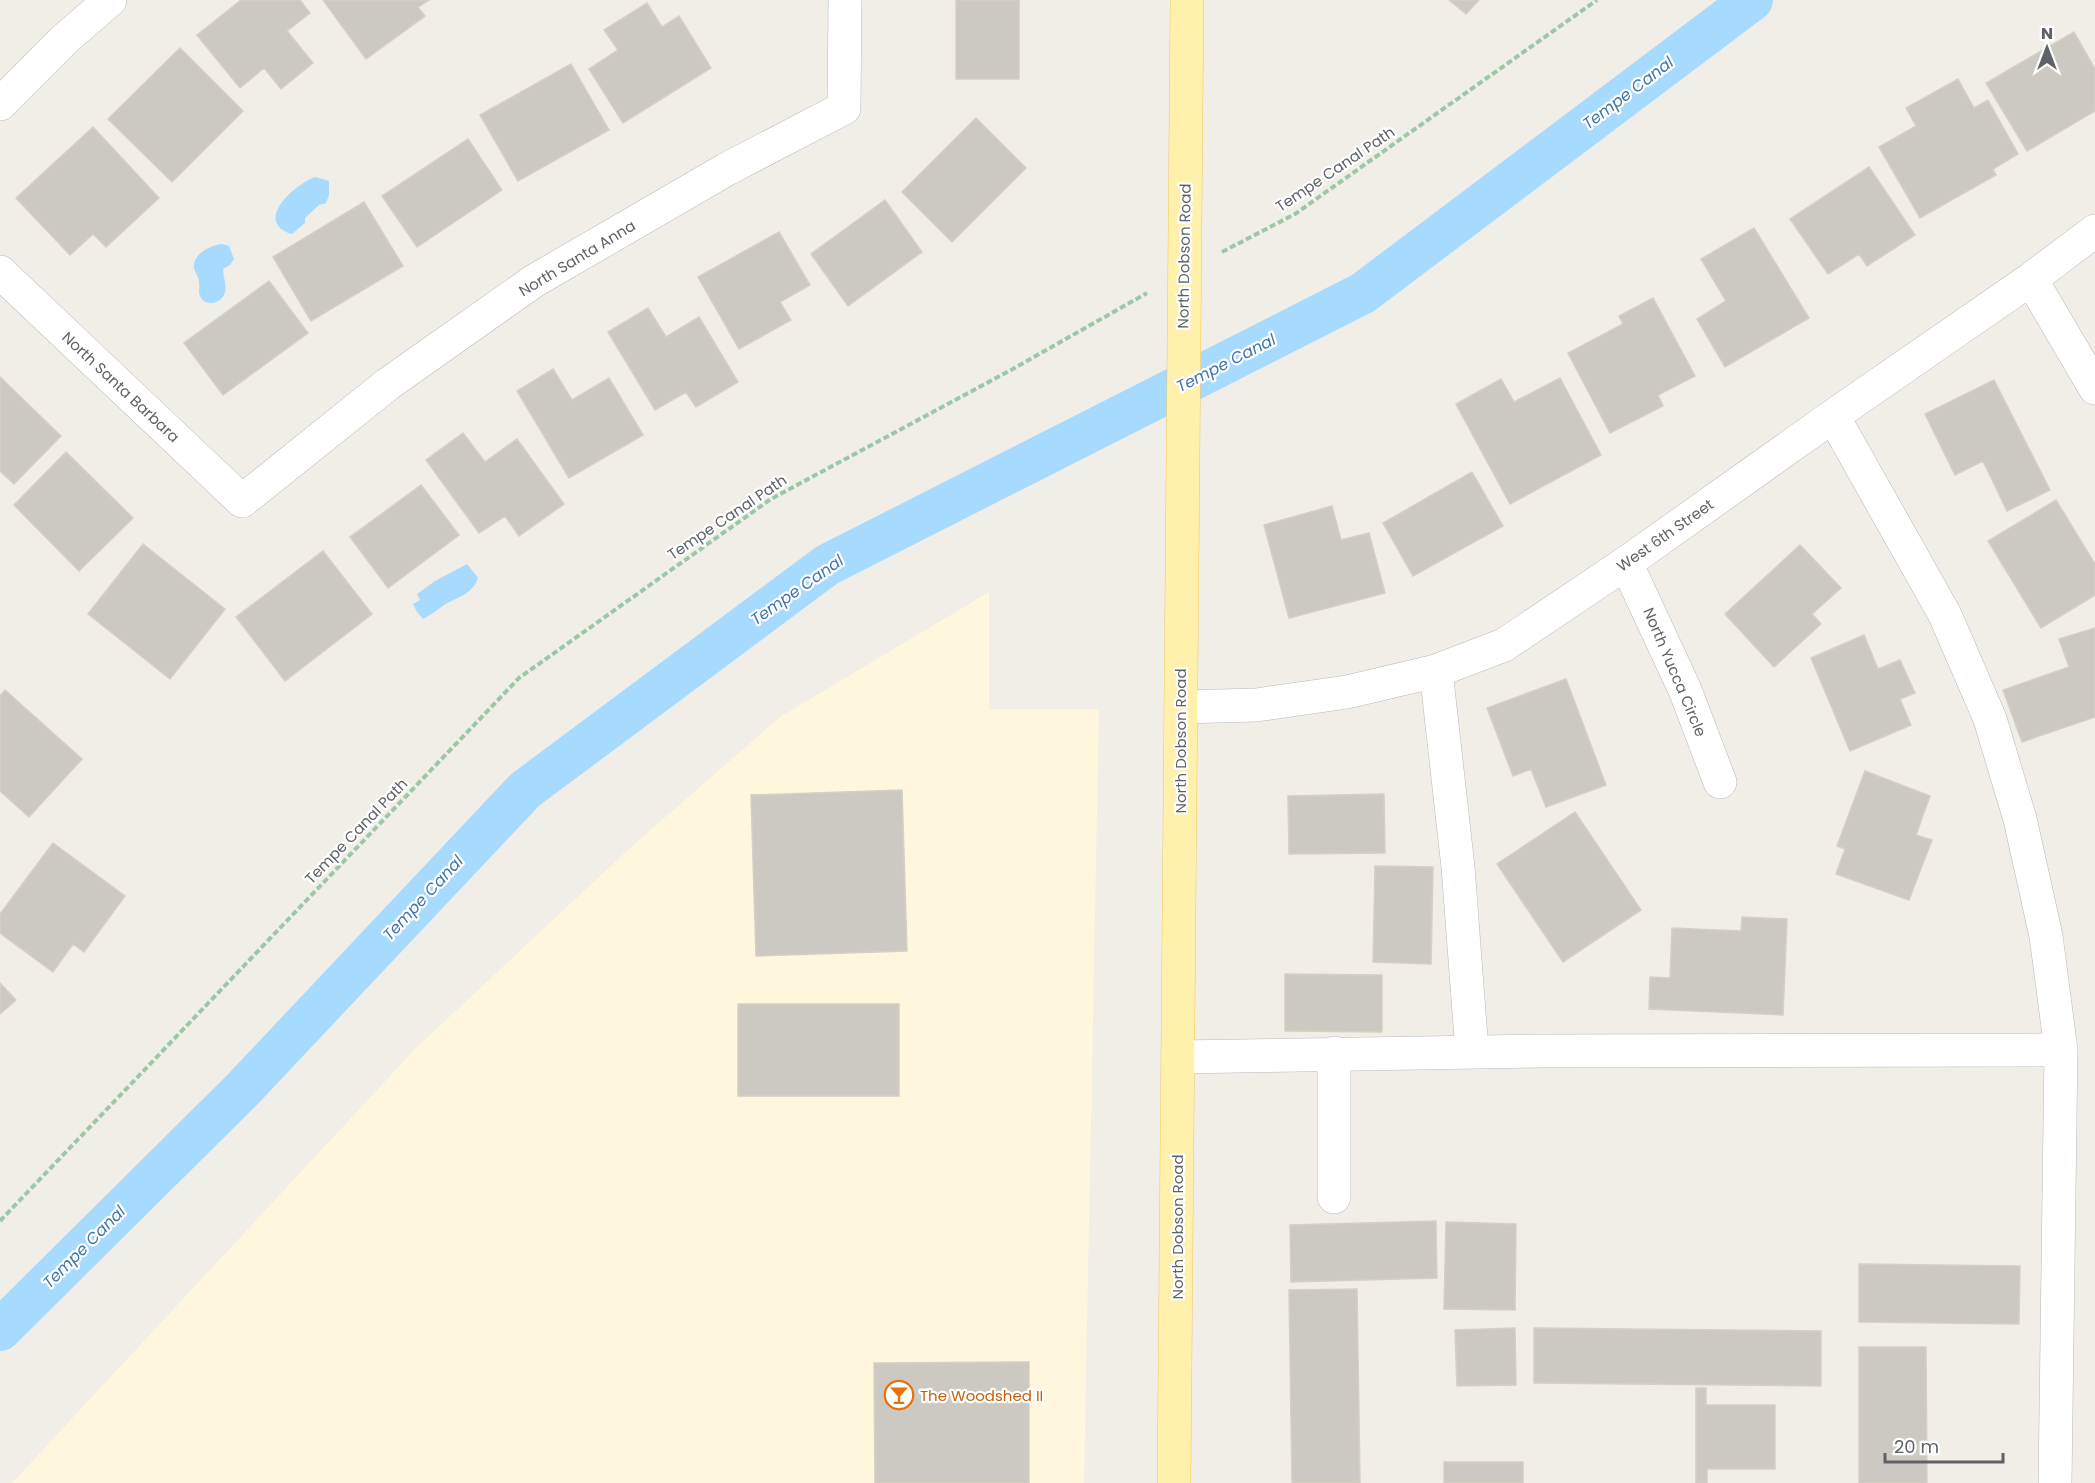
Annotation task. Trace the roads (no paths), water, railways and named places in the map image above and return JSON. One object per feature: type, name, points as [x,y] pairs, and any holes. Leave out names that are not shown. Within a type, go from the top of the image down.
[{"type":"main road","name":"North Dobson Road","points":[[1174,1483],[1187,0]]},
{"type":"street","points":[[0,104],[65,39],[110,0]]},
{"type":"street","name":"North Santa Anna","points":[[242,501],[388,384],[534,281],[727,169],[844,108],[845,0]]},
{"type":"street","name":"West 6th Street","points":[[1180,707],[1256,705],[1347,692],[1436,671],[1504,645],[1626,563],[2031,279],[2095,231]]},
{"type":"street","name":"North Santa Barbara","points":[[0,272],[242,501]]},
{"type":"street","points":[[2031,279],[2095,388]]},
{"type":"street","points":[[1833,416],[1945,615],[1990,719],[2020,819],[2046,936],[2061,1050],[2055,1483]]},
{"type":"street","name":"North Yucca Circle","points":[[1626,563],[1685,690],[1720,782]]},
{"type":"street","points":[[1436,671],[1458,867],[1472,1052]]},
{"type":"street","points":[[1178,1057],[1334,1053],[2061,1050]]},
{"type":"street","points":[[1334,1053],[1334,1197]]},
{"type":"water","points":[[315,177],[329,181],[329,195],[326,203],[319,205],[305,218],[305,223],[292,234],[281,228],[276,221],[276,213],[288,195]]},
{"type":"water","points":[[222,244],[229,246],[234,259],[223,269],[226,287],[224,296],[210,303],[202,300],[199,295],[195,261],[204,250]]},
{"type":"water","points":[[467,564],[478,578],[472,588],[423,619],[413,604],[420,600],[417,594],[435,581]]},
{"type":"waterway","name":"Tempe Canal","points":[[0,1330],[242,1090],[525,790],[827,565],[1363,293],[1752,0]]},
{"type":"place","name":"The Woodshed II","points":[[899,1395]]}]
